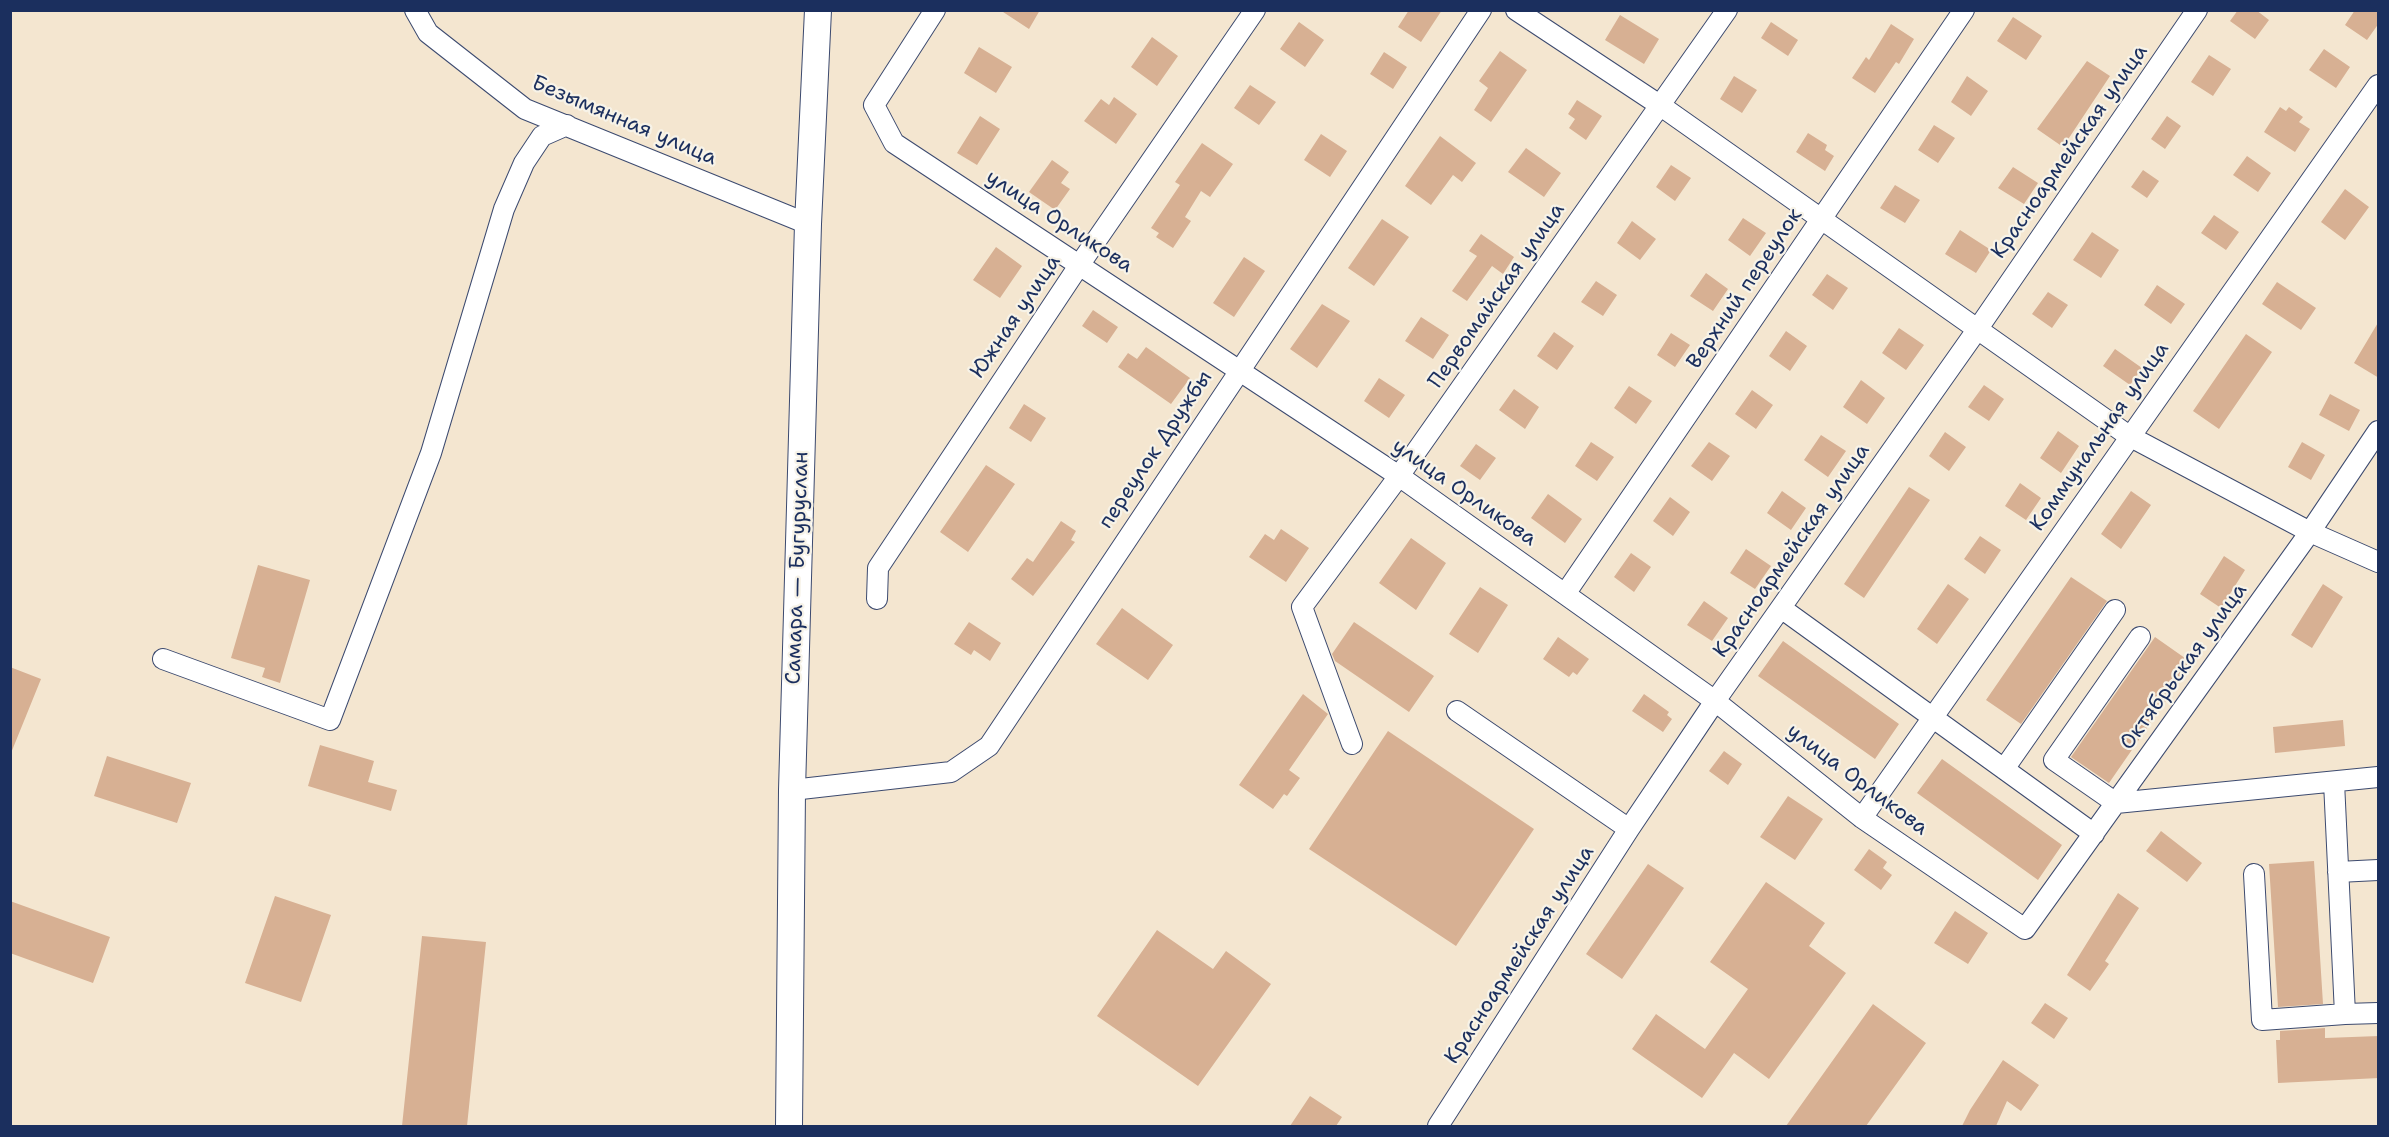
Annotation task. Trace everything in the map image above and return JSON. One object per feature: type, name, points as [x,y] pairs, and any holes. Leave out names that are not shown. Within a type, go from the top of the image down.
[{"type":"main road","name":"Самара — Бугуруслан","points":[[789,1126],[792,790],[808,224],[818,10]]},
{"type":"street","name":"Безымянная улица","points":[[415,10],[428,33],[481,77],[525,109],[808,224]]},
{"type":"street","name":"улица Орликова","points":[[935,10],[874,105],[894,143],[1239,369],[1399,477],[1715,701],[1862,818],[2025,929]]},
{"type":"street","name":"Южная улица","points":[[877,599],[878,568],[1080,264],[1255,10]]},
{"type":"street","name":"переулок Дружбы","points":[[792,790],[951,772],[989,746],[1481,10]]},
{"type":"street","points":[[1516,10],[1661,106],[1979,327],[2130,436],[2310,532],[2379,562]]},
{"type":"street","name":"Первомайская улица","points":[[1352,744],[1302,607],[1399,477],[1727,10]]},
{"type":"street","name":"Верхний переулок","points":[[1565,594],[1964,10]]},
{"type":"street","name":"Красноармейская улица","points":[[1438,1126],[1629,829],[1715,701],[1979,327],[2197,10]]},
{"type":"street","name":"Коммунальная улица","points":[[1862,818],[2379,85]]},
{"type":"street","points":[[163,660],[330,720],[431,453],[504,209],[524,162],[542,136],[567,125]]},
{"type":"street","name":"Октябрьская улица","points":[[2025,929],[2310,532],[2379,431]]},
{"type":"street","points":[[1781,608],[2094,834]]},
{"type":"street","points":[[2004,769],[2115,610]]},
{"type":"street","points":[[2140,637],[2054,760],[2116,803],[2379,777]]},
{"type":"street","points":[[1457,711],[1629,829]]},
{"type":"street","points":[[2334,782],[2345,1014]]},
{"type":"street","points":[[2338,872],[2379,870]]},
{"type":"street","points":[[2254,874],[2262,1020],[2379,1013]]},
{"type":"building","points":[[1000,10],[1040,10],[1029,29]]},
{"type":"building","points":[[1409,10],[1442,10],[1421,42],[1398,27]]},
{"type":"building","points":[[2238,10],[2256,10],[2269,20],[2255,39],[2230,21]]},
{"type":"building","points":[[2355,10],[2379,10],[2379,23],[2367,40],[2345,25]]},
{"type":"building","points":[[1620,15],[1659,39],[1644,64],[1605,40]]},
{"type":"building","points":[[2013,17],[2042,36],[2026,60],[1997,41]]},
{"type":"building","points":[[1299,22],[1324,40],[1305,67],[1280,49]]},
{"type":"building","points":[[1771,22],[1798,40],[1788,56],[1761,38]]},
{"type":"building","points":[[1891,24],[1914,39],[1899,64],[1896,62],[1875,93],[1852,78],[1866,57],[1869,60]]},
{"type":"building","points":[[1152,37],[1178,56],[1157,86],[1131,67]]},
{"type":"building","points":[[979,47],[1012,67],[996,93],[964,73]]},
{"type":"building","points":[[2324,49],[2350,67],[2336,88],[2309,70]]},
{"type":"building","points":[[1500,51],[1527,70],[1491,122],[1474,110],[1488,88],[1479,81]]},
{"type":"building","points":[[1384,52],[1407,67],[1393,89],[1370,74]]},
{"type":"building","points":[[2209,55],[2231,69],[2213,96],[2191,82]]},
{"type":"building","points":[[2087,61],[2110,76],[2063,147],[2037,129]]},
{"type":"building","points":[[1734,76],[1757,90],[1742,113],[1720,99]]},
{"type":"building","points":[[1967,76],[1988,91],[1971,116],[1951,102]]},
{"type":"building","points":[[1250,85],[1276,102],[1259,125],[1234,108]]},
{"type":"building","points":[[1114,97],[1137,114],[1116,144],[1084,121],[1101,99],[1109,105]]},
{"type":"building","points":[[1577,100],[1602,116],[1586,140],[1569,128],[1575,119],[1568,114]]},
{"type":"building","points":[[2280,107],[2286,111],[2289,107],[2303,117],[2299,122],[2310,129],[2295,152],[2264,132]]},
{"type":"building","points":[[980,116],[1000,129],[977,165],[957,153]]},
{"type":"building","points":[[2167,116],[2181,126],[2165,149],[2151,139]]},
{"type":"building","points":[[1934,125],[1955,138],[1938,163],[1918,150]]},
{"type":"building","points":[[1808,133],[1827,145],[1825,150],[1834,156],[1825,171],[1796,152]]},
{"type":"building","points":[[1321,134],[1347,151],[1330,177],[1304,160]]},
{"type":"building","points":[[1440,136],[1476,163],[1462,182],[1453,175],[1431,205],[1405,186]]},
{"type":"building","points":[[1202,143],[1233,164],[1210,197],[1201,191],[1185,217],[1191,221],[1173,248],[1156,237],[1159,233],[1151,228],[1180,185],[1175,182]]},
{"type":"building","points":[[1526,148],[1561,173],[1544,197],[1508,172]]},
{"type":"building","points":[[2247,156],[2271,173],[2258,192],[2233,175]]},
{"type":"building","points":[[1052,160],[1069,172],[1061,183],[1070,189],[1055,210],[1029,192]]},
{"type":"building","points":[[1671,165],[1691,178],[1675,201],[1656,187]]},
{"type":"building","points":[[2013,167],[2038,183],[2024,204],[1998,188]]},
{"type":"building","points":[[2143,170],[2159,181],[2147,198],[2131,187]]},
{"type":"building","points":[[1895,185],[1920,200],[1905,223],[1880,208]]},
{"type":"building","points":[[2345,189],[2369,207],[2345,240],[2321,222]]},
{"type":"building","points":[[2214,215],[2239,232],[2226,250],[2201,233]]},
{"type":"building","points":[[1743,218],[1766,233],[1750,256],[1728,240]]},
{"type":"building","points":[[1382,219],[1409,237],[1374,286],[1348,268]]},
{"type":"building","points":[[1632,221],[1656,239],[1640,260],[1617,243]]},
{"type":"building","points":[[1960,230],[1991,250],[1976,273],[1945,254]]},
{"type":"building","points":[[2092,232],[2119,250],[2101,278],[2073,260]]},
{"type":"building","points":[[1481,234],[1514,257],[1503,274],[1492,266],[1467,301],[1452,291],[1477,256],[1469,251]]},
{"type":"building","points":[[996,247],[1022,266],[1000,298],[973,280]]},
{"type":"building","points":[[1244,257],[1265,271],[1234,317],[1213,303]]},
{"type":"building","points":[[1706,273],[1728,289],[1713,311],[1690,296]]},
{"type":"building","points":[[1827,274],[1848,288],[1833,310],[1812,295]]},
{"type":"building","points":[[1596,281],[1617,295],[1603,316],[1581,302]]},
{"type":"building","points":[[2277,282],[2316,308],[2301,330],[2262,304]]},
{"type":"building","points":[[2157,285],[2185,304],[2171,324],[2144,305]]},
{"type":"building","points":[[2048,292],[2068,305],[2052,328],[2032,314]]},
{"type":"building","points":[[1322,304],[1350,321],[1317,368],[1290,349]]},
{"type":"building","points":[[1093,310],[1118,327],[1107,343],[1082,326]]},
{"type":"building","points":[[1421,317],[1449,335],[1433,359],[1405,341]]},
{"type":"building","points":[[2379,321],[2379,378],[2354,363]]},
{"type":"building","points":[[1899,328],[1924,345],[1906,370],[1882,353]]},
{"type":"building","points":[[1786,331],[1807,346],[1790,371],[1769,356]]},
{"type":"building","points":[[1554,332],[1574,346],[1557,370],[1537,356]]},
{"type":"building","points":[[1671,333],[1690,345],[1675,367],[1657,355]]},
{"type":"building","points":[[2246,334],[2272,352],[2219,429],[2193,411]]},
{"type":"building","points":[[1146,347],[1190,378],[1171,404],[1118,367],[1128,353],[1137,359]]},
{"type":"building","points":[[2115,349],[2142,368],[2130,385],[2103,366]]},
{"type":"building","points":[[1379,378],[1405,395],[1389,418],[1364,401]]},
{"type":"building","points":[[1861,380],[1885,398],[1867,424],[1843,407]]},
{"type":"building","points":[[1984,385],[2004,399],[1989,421],[1968,407]]},
{"type":"building","points":[[1629,386],[1652,401],[1636,424],[1614,408]]},
{"type":"building","points":[[1514,389],[1539,407],[1525,429],[1499,410]]},
{"type":"building","points":[[1752,390],[1773,405],[1756,429],[1735,414]]},
{"type":"building","points":[[2330,394],[2360,410],[2349,431],[2319,415]]},
{"type":"building","points":[[1024,404],[1046,418],[1031,442],[1009,428]]},
{"type":"building","points":[[2058,431],[2079,446],[2061,473],[2040,458]]},
{"type":"building","points":[[1945,432],[1966,447],[1949,471],[1929,456]]},
{"type":"building","points":[[1821,435],[1846,451],[1828,477],[1804,460]]},
{"type":"building","points":[[1591,442],[1614,457],[1597,481],[1575,466]]},
{"type":"building","points":[[1709,442],[1730,456],[1712,481],[1691,466]]},
{"type":"building","points":[[2302,442],[2325,455],[2311,480],[2288,467]]},
{"type":"building","points":[[1476,444],[1496,458],[1480,480],[1460,466]]},
{"type":"building","points":[[986,465],[1015,484],[968,552],[940,532]]},
{"type":"building","points":[[2020,483],[2041,498],[2026,520],[2005,506]]},
{"type":"building","points":[[1909,487],[1930,500],[1864,598],[1844,584]]},
{"type":"building","points":[[1782,491],[1806,508],[1791,530],[1767,513]]},
{"type":"building","points":[[2131,491],[2151,505],[2121,549],[2101,534]]},
{"type":"building","points":[[1548,494],[1582,519],[1565,543],[1531,518]]},
{"type":"building","points":[[1670,497],[1690,512],[1673,536],[1653,521]]},
{"type":"building","points":[[1061,521],[1076,531],[1071,540],[1075,542],[1033,596],[1011,579],[1027,558],[1033,562]]},
{"type":"building","points":[[1281,529],[1309,548],[1286,582],[1249,557],[1265,534],[1274,540]]},
{"type":"building","points":[[1980,536],[2001,550],[1985,574],[1964,559]]},
{"type":"building","points":[[1411,538],[1446,563],[1416,610],[1379,583]]},
{"type":"building","points":[[1746,549],[1771,566],[1755,589],[1730,573]]},
{"type":"building","points":[[1631,553],[1651,567],[1634,592],[1614,577]]},
{"type":"building","points":[[2224,556],[2245,570],[2221,608],[2200,594]]},
{"type":"building","points":[[258,565],[310,580],[280,683],[262,677],[265,668],[231,658]]},
{"type":"building","points":[[2071,577],[2107,601],[2021,724],[1986,700]]},
{"type":"building","points":[[1948,584],[1969,599],[1937,644],[1917,629]]},
{"type":"building","points":[[2323,584],[2343,597],[2312,648],[2291,635]]},
{"type":"building","points":[[1480,587],[1508,605],[1478,653],[1449,634]]},
{"type":"building","points":[[1704,601],[1728,618],[1712,641],[1687,625]]},
{"type":"building","points":[[1122,608],[1173,645],[1148,680],[1096,644]]},
{"type":"building","points":[[969,622],[1001,643],[990,661],[974,650],[971,655],[954,644]]},
{"type":"building","points":[[1354,622],[1434,676],[1409,712],[1335,661],[1332,654]]},
{"type":"building","points":[[1558,637],[1589,659],[1577,675],[1573,672],[1569,677],[1543,659]]},
{"type":"building","points":[[2155,637],[2192,663],[2109,783],[2071,757]]},
{"type":"building","points":[[1783,641],[1899,724],[1875,759],[1758,676]]},
{"type":"building","points":[[10,667],[41,679],[11,753],[10,753]]},
{"type":"building","points":[[1303,694],[1328,714],[1289,770],[1300,778],[1287,796],[1284,794],[1273,809],[1239,785]]},
{"type":"building","points":[[1644,694],[1669,712],[1667,715],[1672,719],[1663,732],[1632,711]]},
{"type":"building","points":[[2343,720],[2345,746],[2275,753],[2273,727]]},
{"type":"building","points":[[1388,731],[1534,829],[1456,946],[1309,849]]},
{"type":"building","points":[[320,745],[374,761],[368,782],[397,790],[391,811],[308,786]]},
{"type":"building","points":[[1724,751],[1742,764],[1728,785],[1709,771]]},
{"type":"building","points":[[107,756],[191,783],[177,823],[94,796]]},
{"type":"building","points":[[1942,759],[2062,845],[2038,880],[1917,793]]},
{"type":"building","points":[[1788,796],[1823,819],[1795,860],[1760,837]]},
{"type":"building","points":[[2161,831],[2202,863],[2187,882],[2146,851]]},
{"type":"building","points":[[1869,849],[1887,862],[1883,868],[1892,875],[1881,890],[1854,870]]},
{"type":"building","points":[[2314,861],[2323,1004],[2278,1007],[2269,864]]},
{"type":"building","points":[[1648,864],[1684,888],[1622,979],[1586,954]]},
{"type":"building","points":[[1766,882],[1825,923],[1809,946],[1846,973],[1769,1079],[1734,1053],[1702,1098],[1632,1049],[1656,1014],[1705,1049],[1748,989],[1710,962]]},
{"type":"building","points":[[2118,893],[2139,908],[2105,961],[2109,964],[2090,991],[2067,975]]},
{"type":"building","points":[[275,896],[331,915],[301,1002],[245,983]]},
{"type":"building","points":[[10,901],[110,937],[93,983],[10,953]]},
{"type":"building","points":[[1955,911],[1988,933],[1968,964],[1934,943]]},
{"type":"building","points":[[1157,930],[1213,969],[1226,951],[1271,984],[1198,1086],[1097,1016]]},
{"type":"building","points":[[422,936],[486,942],[467,1126],[402,1126]]},
{"type":"building","points":[[2045,1003],[2068,1018],[2054,1039],[2031,1023]]},
{"type":"building","points":[[1873,1004],[1926,1043],[1866,1126],[1786,1126]]},
{"type":"building","points":[[2325,1028],[2325,1038],[2379,1036],[2379,1078],[2278,1083],[2276,1040],[2280,1040],[2280,1031]]},
{"type":"building","points":[[2003,1060],[2039,1085],[2021,1111],[2007,1101],[1996,1126],[1962,1126],[1970,1110]]},
{"type":"building","points":[[1310,1096],[1342,1117],[1336,1126],[1290,1126]]}]
